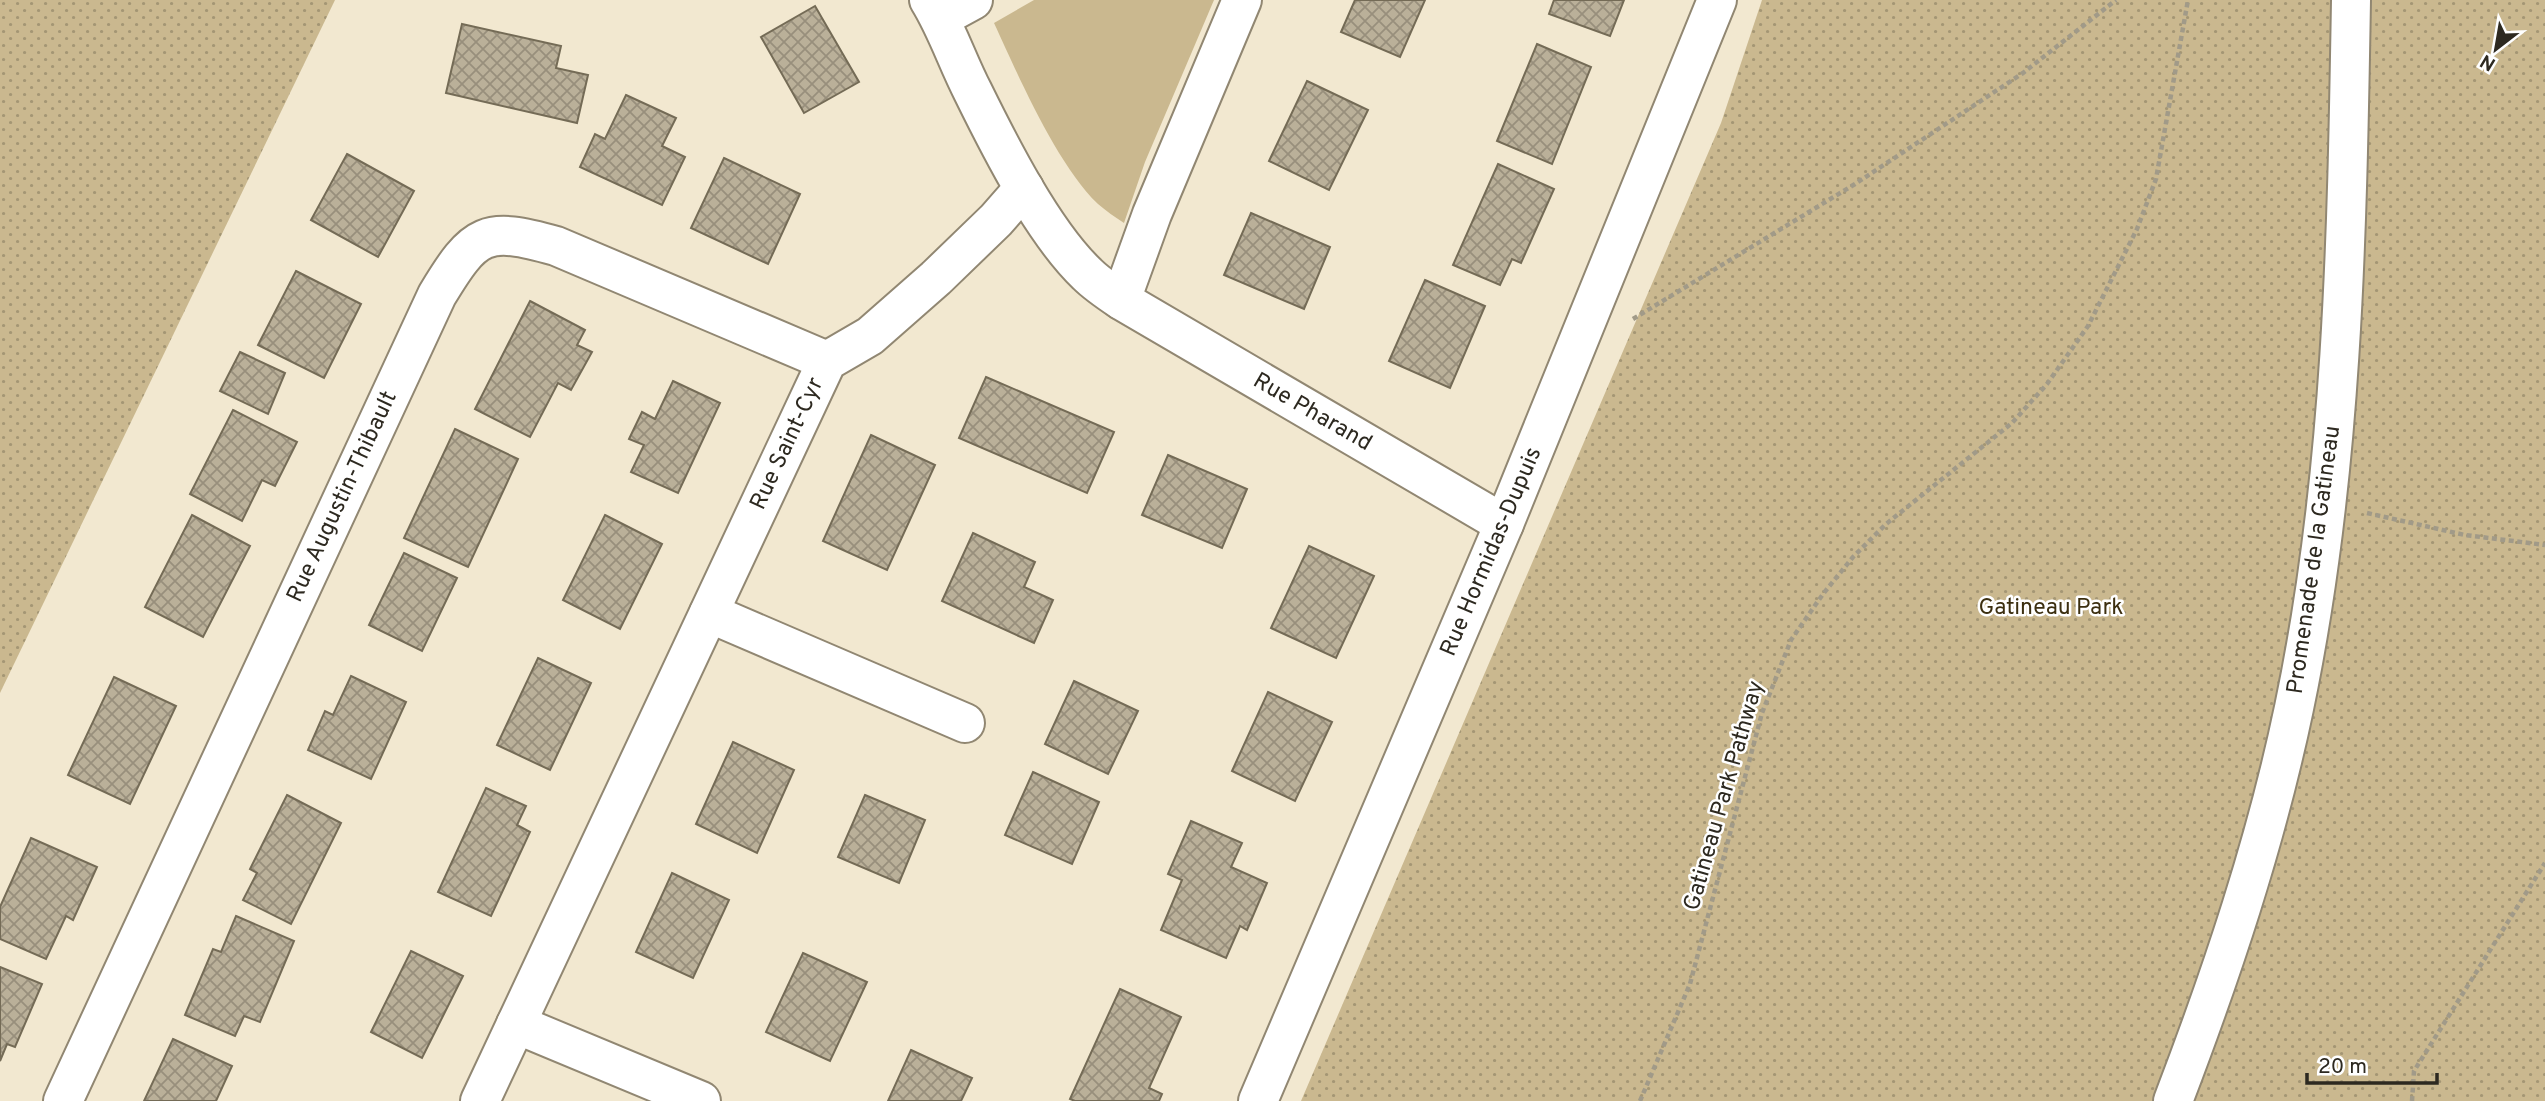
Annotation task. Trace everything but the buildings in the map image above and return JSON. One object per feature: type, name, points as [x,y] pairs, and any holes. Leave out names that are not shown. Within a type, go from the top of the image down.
[{"type":"street","name":"Rue Pharand","points":[[973,0],[934,9],[972,92],[1024,188],[1063,248],[1087,274],[1121,300],[1504,524]]},
{"type":"street","points":[[1121,300],[1152,214],[1242,0]]},
{"type":"street","name":"Rue Hormidas-Dupuis","points":[[1258,1101],[1504,524],[1717,0]]},
{"type":"street","name":"Promenade de la Gatineau","points":[[2174,1101],[2227,953],[2280,769],[2306,647],[2336,424],[2347,215],[2351,0]]},
{"type":"street","name":"Rue Saint-Cyr","points":[[480,1101],[827,361],[870,336],[936,278],[991,225],[1024,188]]},
{"type":"street","name":"Rue Augustin-Thibault","points":[[63,1101],[437,295],[464,254],[481,240],[500,234],[556,246],[827,361]]},
{"type":"street","points":[[709,613],[965,723]]},
{"type":"street","points":[[516,1024],[701,1101]]},
{"type":"path","points":[[1632,320],[1855,184],[2012,81],[2116,0]]},
{"type":"path","name":"Gatineau Park Pathway","points":[[1640,1101],[1690,984],[1762,713],[1791,640],[1823,594],[1886,524],[2012,424],[2047,384],[2088,326],[2137,229],[2157,179],[2188,0]]},
{"type":"path","points":[[2327,502],[2465,535],[2545,545]]},
{"type":"path","points":[[2412,1101],[2414,1071],[2545,863]]},
{"type":"green space","points":[[0,0],[335,0],[0,693]]},
{"type":"green space","points":[[1034,0],[1214,0],[1145,162],[1124,223],[1107,212],[1082,187],[1053,143],[994,23]]},
{"type":"green space","name":"Gatineau Park","points":[[1762,0],[2545,0],[2545,1101],[1301,1101],[1721,123]]}]
